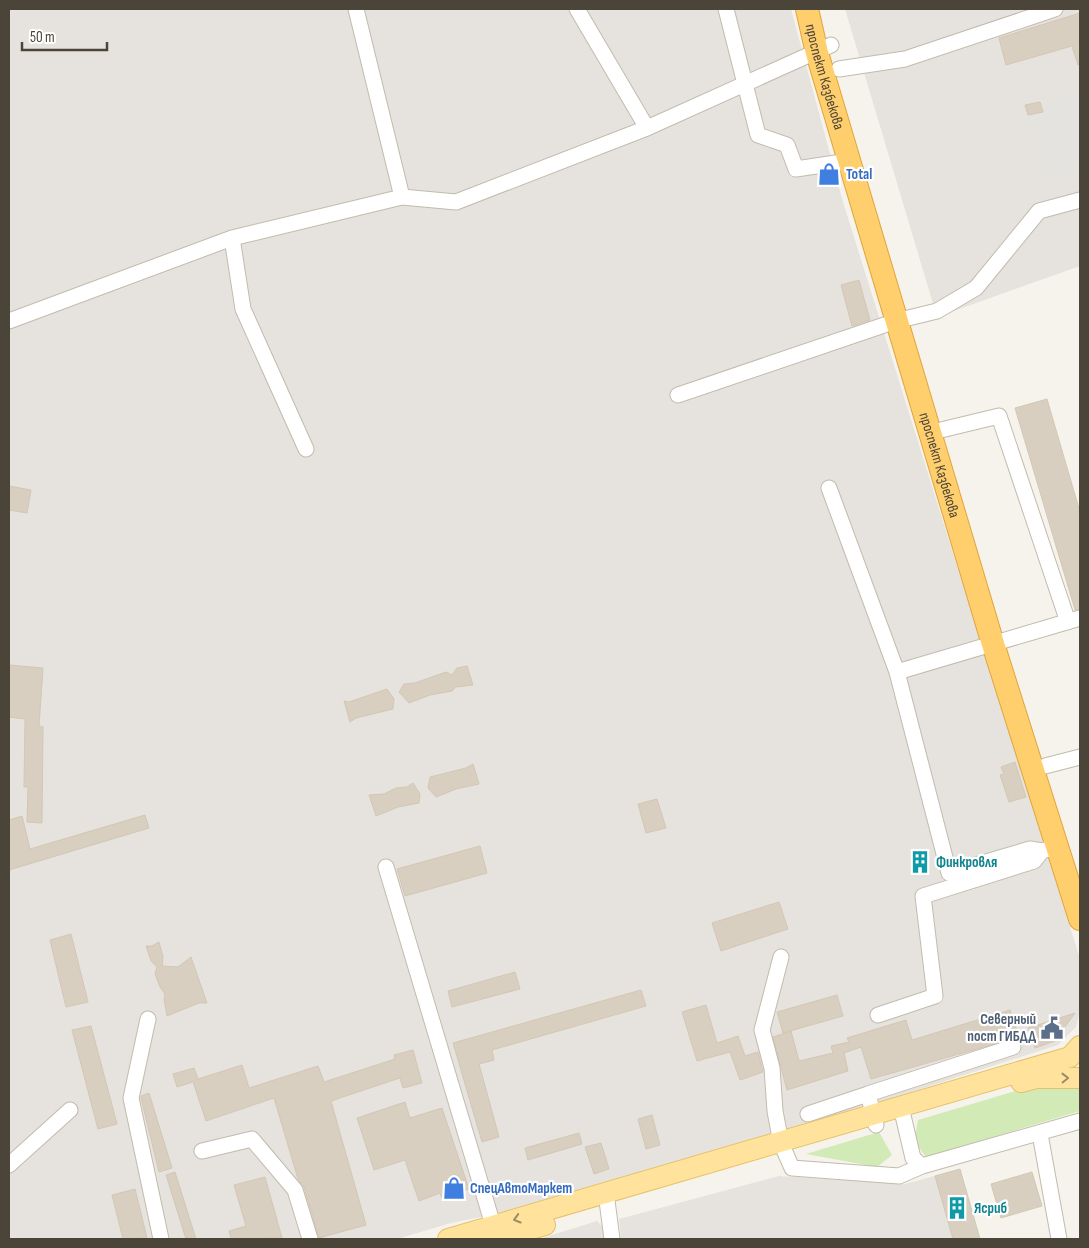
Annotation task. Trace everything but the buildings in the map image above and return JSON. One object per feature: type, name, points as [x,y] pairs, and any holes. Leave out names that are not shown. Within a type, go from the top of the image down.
[{"type":"highway","name":"проспект Казбекова","points":[[807,9],[824,49],[839,69],[902,320],[999,643],[1045,766],[1080,884]]},
{"type":"highway","name":"проспект Казбекова","points":[[820,9],[824,49],[849,161],[941,430],[999,643],[1050,848],[1080,919]]},
{"type":"main road","points":[[448,1239],[496,1235],[608,1199],[902,1112],[1070,1057],[1080,1046]]},
{"type":"main road","points":[[902,1112],[1036,1078],[1080,1078]]},
{"type":"lane","points":[[356,9],[402,196]]},
{"type":"lane","points":[[577,9],[647,128]]},
{"type":"lane","points":[[726,9],[758,135],[787,145],[796,169],[849,161]]},
{"type":"lane","points":[[839,69],[906,59],[1054,9]]},
{"type":"lane","points":[[9,321],[232,238],[402,196],[456,202],[647,128],[824,49]]},
{"type":"lane","points":[[678,394],[902,320],[937,311],[976,288],[1039,211],[1080,200]]},
{"type":"lane","points":[[232,238],[243,309],[306,450]]},
{"type":"lane","points":[[897,672],[1074,620],[999,416],[941,430]]},
{"type":"lane","points":[[828,488],[897,672],[950,873],[1030,849],[1050,848]]},
{"type":"lane","points":[[1045,766],[1080,757]]},
{"type":"lane","points":[[878,1015],[935,996],[923,896],[1034,861],[1050,848]]},
{"type":"lane","points":[[386,867],[496,1235]]},
{"type":"lane","points":[[781,957],[762,1030],[772,1068],[775,1111],[783,1148],[792,1168],[899,1176],[922,1166],[1040,1134],[1080,1121]]},
{"type":"lane","points":[[148,1019],[131,1098],[160,1239]]},
{"type":"lane","points":[[808,1114],[1013,1047]]},
{"type":"lane","points":[[868,1094],[875,1120]]},
{"type":"lane","points":[[9,1165],[70,1110]]},
{"type":"lane","points":[[902,1112],[912,1158],[922,1166]]},
{"type":"lane","points":[[1040,1134],[1059,1239]]},
{"type":"lane","points":[[202,1151],[252,1139],[295,1190],[310,1239]]},
{"type":"lane","points":[[608,1199],[612,1239]]},
{"type":"shaded area","points":[[9,9],[791,9],[843,202],[1080,959],[1080,1011],[1076,1027],[1058,1045],[761,1140],[515,1210],[451,1223],[397,1239],[9,1239]]},
{"type":"shaded area","points":[[845,9],[1080,9],[1080,266],[937,317]]},
{"type":"shaded area","points":[[1080,92],[1080,171],[1048,181],[1029,118],[1046,113],[1043,103]]},
{"type":"shaded area","points":[[960,1169],[980,1239],[621,1239],[619,1219],[779,1176],[905,1184]]},
{"type":"shaded area","points":[[597,1221],[604,1228],[604,1239],[539,1239]]},
{"type":"green space","points":[[1042,1083],[1080,1086],[1080,1111],[926,1157],[914,1141],[918,1120]]},
{"type":"green space","points":[[879,1132],[892,1155],[877,1167],[806,1154]]},
{"type":"place","name":"Total","points":[[829,174]]},
{"type":"place","name":"Финкровля","points":[[920,862]]},
{"type":"place","name":"Северный пост ГИБДД","points":[[1052,1028]]},
{"type":"place","name":"СпецАвтоМаркет","points":[[454,1188]]},
{"type":"place","name":"Ясриб","points":[[957,1208]]}]
